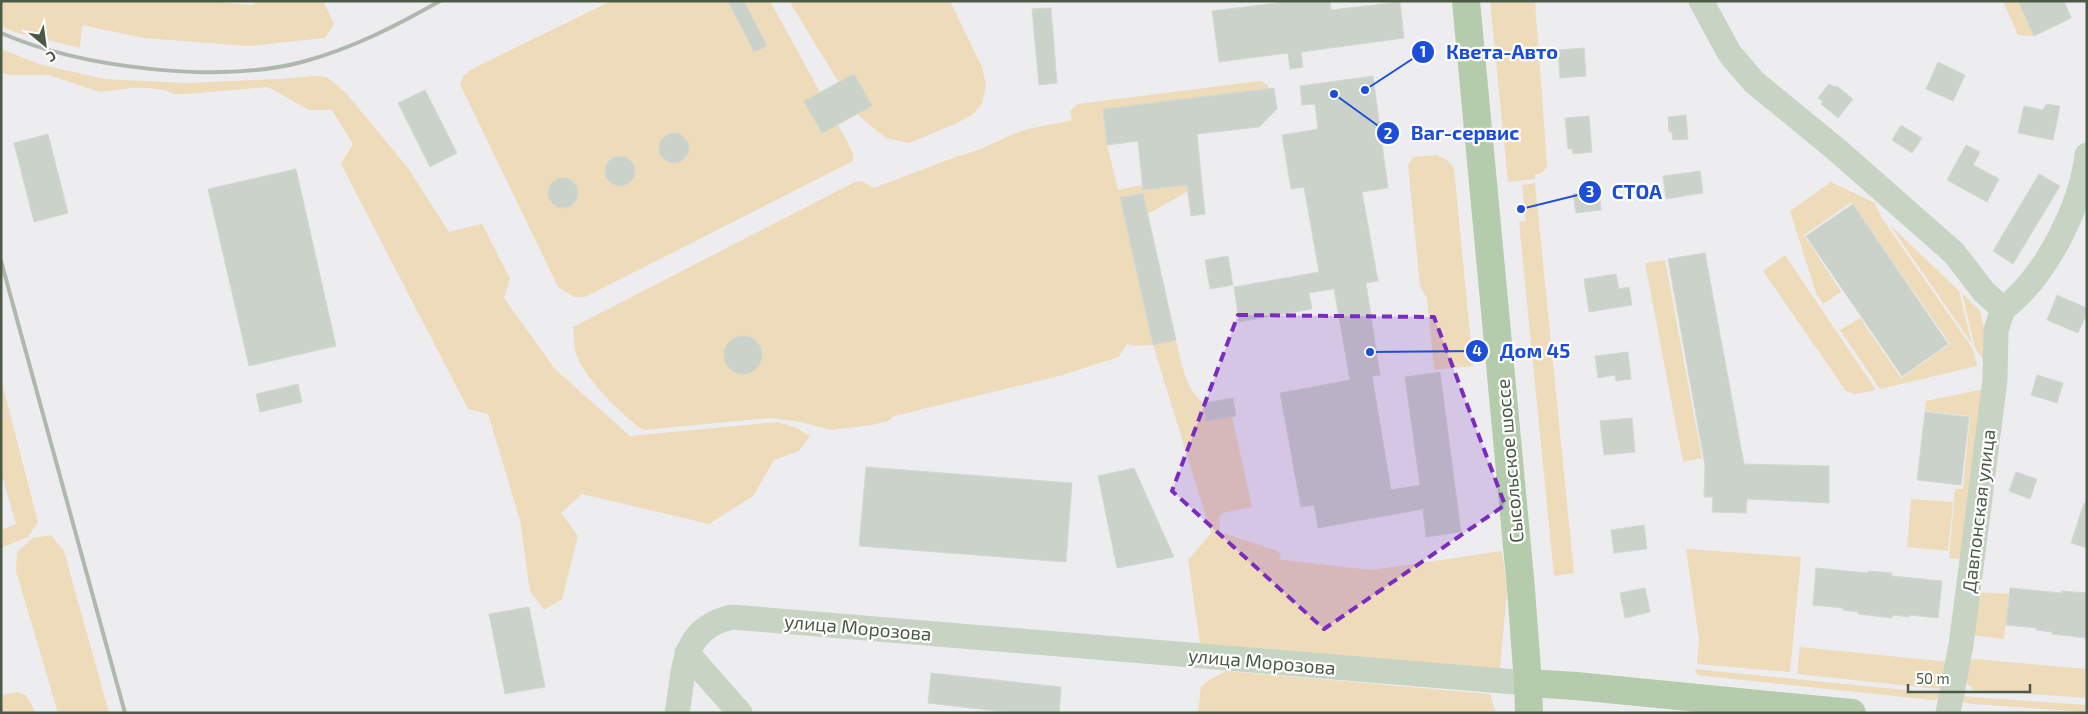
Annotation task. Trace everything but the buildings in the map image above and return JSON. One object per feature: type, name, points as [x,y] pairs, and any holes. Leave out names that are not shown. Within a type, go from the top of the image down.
[{"type":"main road","name":"Сысольское шоссе","points":[[1466,1],[1528,683],[1529,713]]},
{"type":"main road","name":"улица Морозова","points":[[1528,683],[1852,713]]},
{"type":"street","points":[[1701,1],[1730,54],[1754,82],[1954,252],[1984,292],[2002,309],[2017,299],[2032,281],[2057,240],[2077,199],[2087,155]]},
{"type":"street","name":"Давпонская улица","points":[[1948,713],[1961,645],[1972,568],[1995,380],[1996,330],[2002,309]]},
{"type":"street","name":"улица Морозова","points":[[687,653],[693,640],[703,628],[716,620],[732,617],[1528,683]]},
{"type":"street","points":[[677,713],[687,653]]},
{"type":"street","points":[[687,653],[740,713]]},
{"type":"highlighted area","points":[[1238,315],[1434,317],[1505,505],[1324,629],[1172,491]]},
{"type":"shaded area","points":[[1,1],[204,1],[253,5],[256,1],[323,1],[334,24],[325,38],[248,46],[144,38],[82,25],[80,48],[14,32],[1,26]]},
{"type":"shaded area","points":[[611,1],[770,1],[847,141],[853,154],[853,161],[585,297],[574,297],[558,287],[460,84],[464,75],[470,70]]},
{"type":"shaded area","points":[[789,1],[950,1],[982,67],[986,85],[982,104],[972,115],[909,143],[886,138],[860,117]]},
{"type":"shaded area","points":[[1490,1],[1535,1],[1547,165],[1540,174],[1535,174],[1535,179],[1508,182]]},
{"type":"shaded area","points":[[2003,1],[2018,1],[2034,36],[2018,35]]},
{"type":"shaded area","points":[[1,49],[39,64],[104,79],[185,83],[327,77],[345,92],[408,168],[449,232],[482,224],[510,279],[504,298],[555,369],[630,436],[777,422],[797,428],[810,436],[799,451],[774,460],[753,496],[709,524],[582,494],[561,513],[578,536],[562,599],[544,610],[530,591],[520,520],[488,414],[468,409],[341,164],[353,144],[332,110],[309,110],[268,87],[188,94],[174,94],[165,90],[148,88],[100,92],[48,75],[11,75],[1,73]]},
{"type":"shaded area","points":[[1260,81],[1267,84],[1270,89],[1103,110],[1107,145],[1118,190],[1141,185],[1144,190],[1202,183],[1148,214],[1147,210],[1120,199],[1153,345],[1135,346],[1127,344],[1119,357],[1059,376],[894,416],[888,421],[872,425],[831,430],[801,422],[770,418],[643,430],[624,415],[603,394],[585,371],[575,350],[573,327],[855,182],[862,181],[874,188],[1023,131],[1072,120],[1070,111],[1078,104]]},
{"type":"shaded area","points":[[1437,155],[1447,160],[1454,168],[1473,366],[1434,370],[1427,298],[1420,286],[1408,165],[1413,157]]},
{"type":"shaded area","points":[[1831,182],[1875,203],[1881,217],[1973,349],[1977,366],[1880,389],[1840,330],[1860,318],[1901,378],[1950,344],[1852,202],[1804,235],[1841,292],[1823,304],[1816,293],[1790,211]]},
{"type":"shaded area","points":[[1535,183],[1574,573],[1554,576],[1519,222],[1526,221],[1522,185]]},
{"type":"shaded area","points":[[1889,224],[1959,291],[1972,344]]},
{"type":"shaded area","points":[[1785,255],[1876,390],[1855,394],[1846,391],[1763,271]]},
{"type":"shaded area","points":[[1665,260],[1702,458],[1683,462],[1645,263]]},
{"type":"shaded area","points":[[1962,293],[1980,311],[1992,363],[1987,365],[1975,348]]},
{"type":"shaded area","points":[[1176,340],[1185,374],[1197,397],[1209,407],[1232,416],[1252,507],[1223,513],[1219,517],[1220,532],[1278,551],[1281,556],[1279,559],[1283,560],[1372,570],[1502,551],[1507,591],[1500,669],[1200,644],[1188,560],[1211,533],[1153,345]]},
{"type":"shaded area","points":[[1,379],[38,522],[28,537],[1,548],[1,530],[16,524],[1,472]]},
{"type":"shaded area","points":[[1979,390],[1984,391],[1966,560],[1949,558],[1955,489],[1963,489],[1970,416],[1925,411],[1926,401]]},
{"type":"shaded area","points":[[1911,499],[1953,502],[1948,551],[1907,547]]},
{"type":"shaded area","points":[[51,535],[64,551],[109,713],[58,713],[16,571],[17,552],[33,538]]},
{"type":"shaded area","points":[[1686,549],[1801,557],[1790,672],[1697,664],[1699,640]]},
{"type":"shaded area","points":[[1975,592],[2009,594],[2004,639],[1972,635]]},
{"type":"shaded area","points":[[1800,647],[1950,662],[1943,686],[1938,689],[1797,674]]},
{"type":"shaded area","points":[[1974,659],[2087,669],[2087,698],[1973,690],[1966,682],[1969,661]]},
{"type":"shaded area","points":[[1694,669],[1945,694],[1939,699],[1932,700],[1705,676],[1698,675]]},
{"type":"shaded area","points":[[1226,671],[1490,694],[1496,713],[1198,713],[1201,687],[1209,680]]},
{"type":"shaded area","points":[[18,692],[26,695],[36,713],[1,713],[1,695]]},
{"type":"shaded area","points":[[1959,696],[2087,705],[2087,712],[1973,704],[1961,702]]},
{"type":"railway","points":[[1,33],[34,45],[109,63],[150,69],[230,72],[268,69],[302,62],[338,51],[373,36],[440,1]]},
{"type":"railway","points":[[1,261],[125,713]]},
{"type":"place","name":"Квета-Авто","points":[[1365,90]]},
{"type":"place","name":"Ваг-сервис","points":[[1334,94]]},
{"type":"place","name":"СТОА","points":[[1521,209]]},
{"type":"place","name":"Дом 45","points":[[1370,352]]}]
